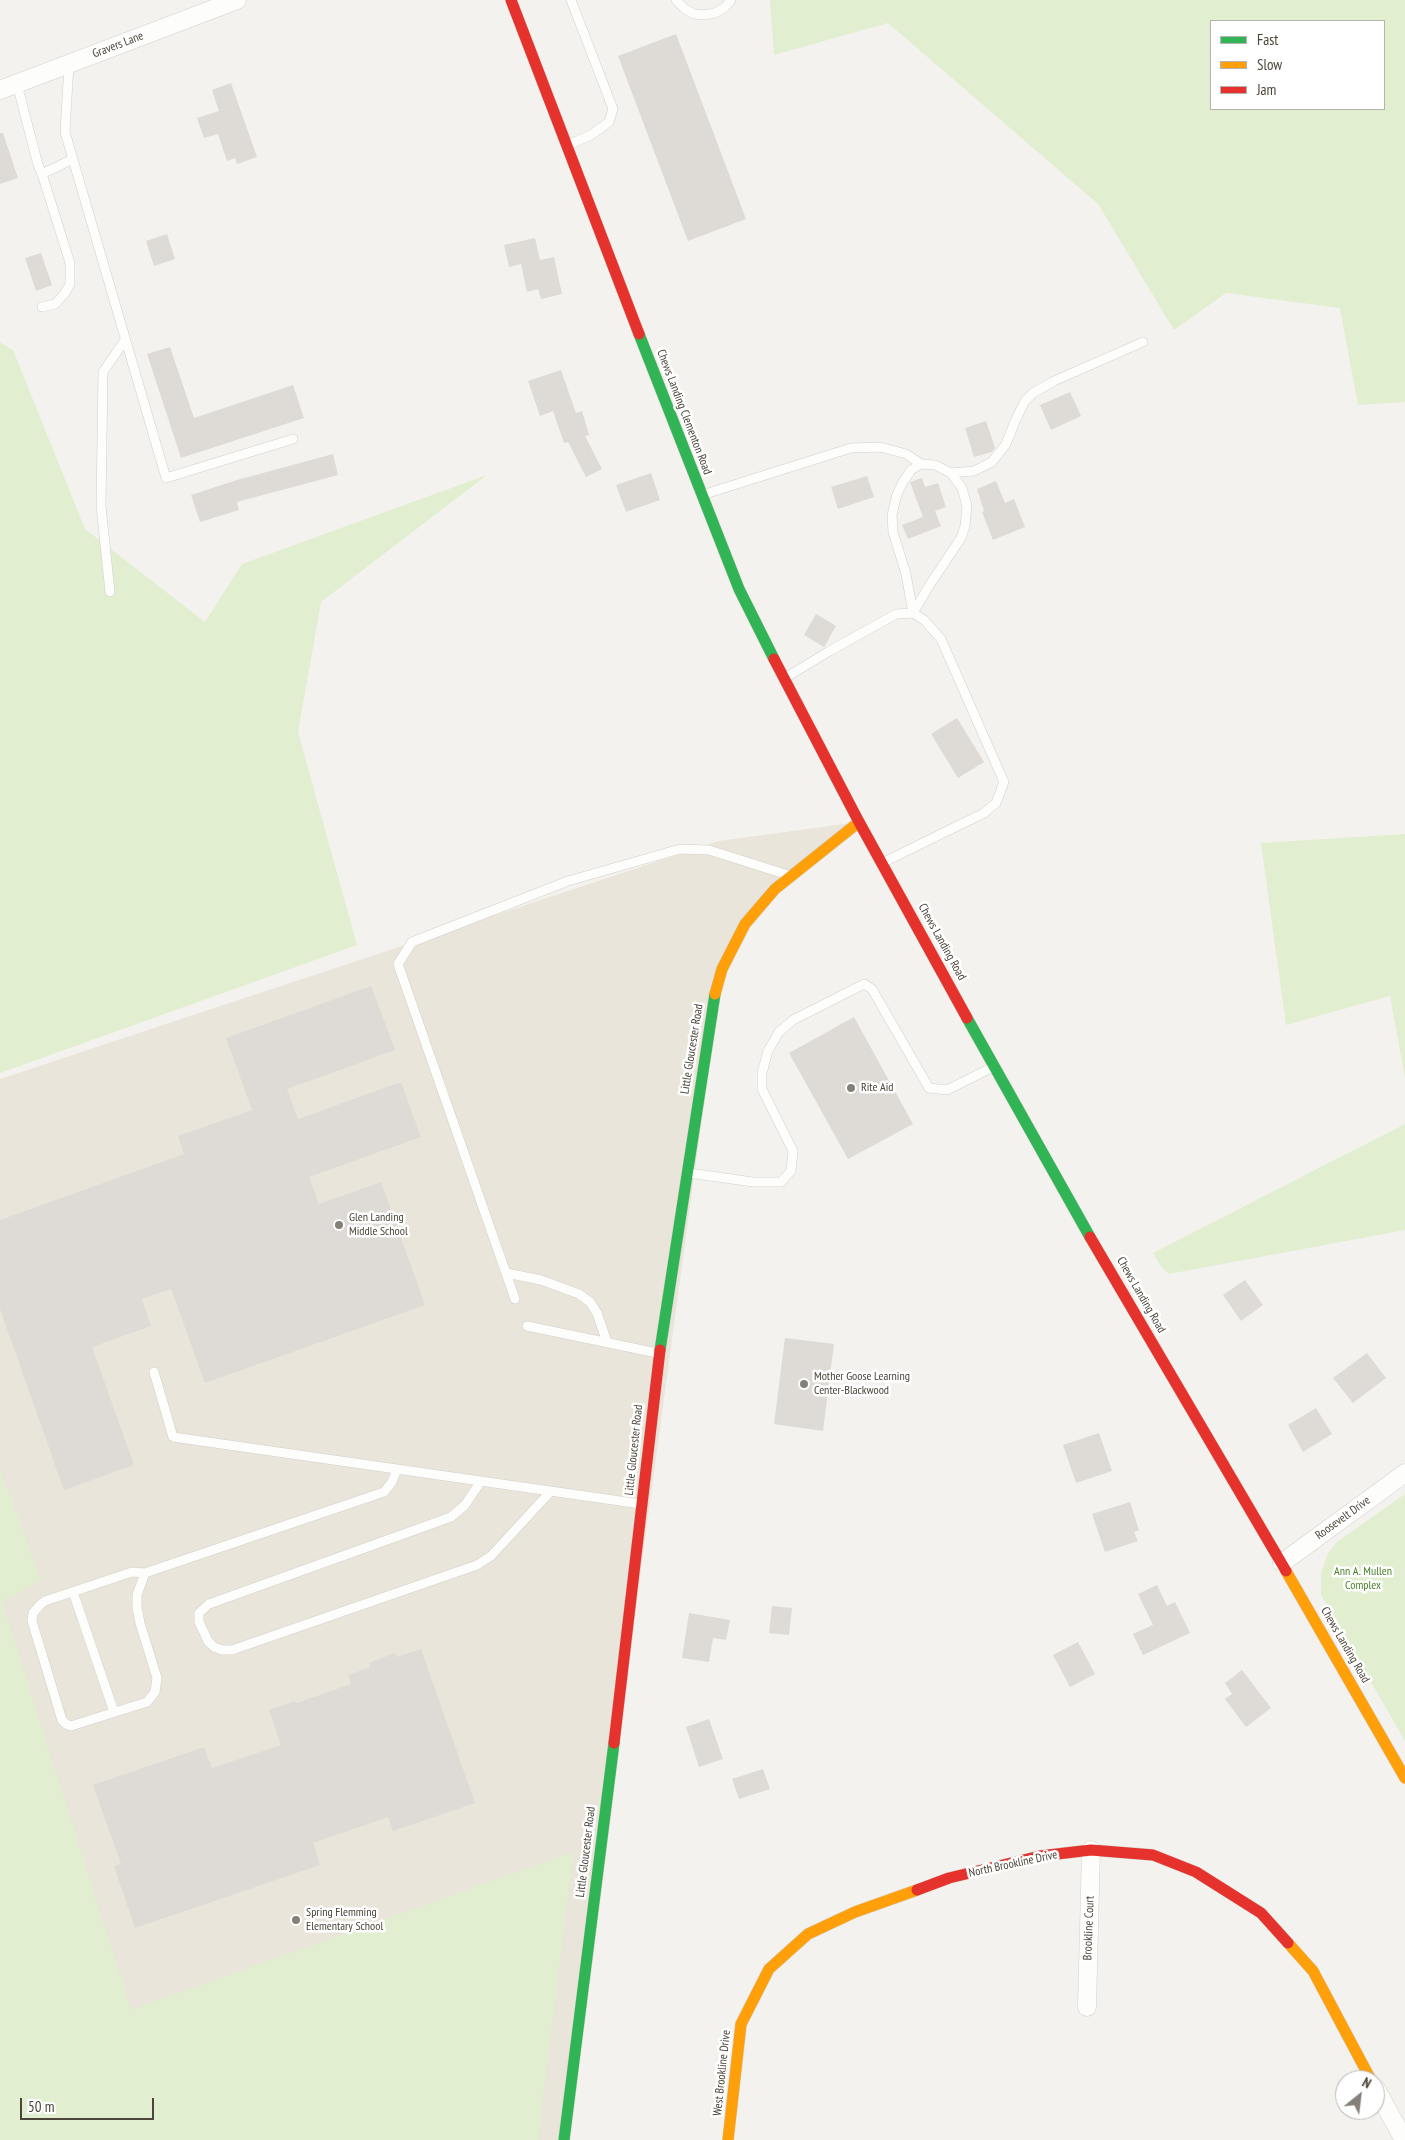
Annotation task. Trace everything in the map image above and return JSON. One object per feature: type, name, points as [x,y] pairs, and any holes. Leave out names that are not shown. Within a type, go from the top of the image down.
[{"type":"street","name":"Gravers Lane","points":[[0,90],[237,0]]},
{"type":"street","name":"Chews Landing Clementon Road","points":[[512,0],[701,495],[740,589],[784,679],[859,822]]},
{"type":"street","name":"Chews Landing Road","points":[[859,822],[1066,1196],[1282,1563],[1405,1778]]},
{"type":"street","name":"Little Gloucester Road","points":[[564,2140],[619,1700],[659,1353],[713,1002],[722,969],[745,924],[775,888],[859,822]]},
{"type":"street","name":"Roosevelt Drive","points":[[1282,1563],[1405,1473]]},
{"type":"street","name":"North Brookline Drive","points":[[882,1903],[949,1878],[1040,1856],[1091,1850],[1152,1855],[1196,1872],[1261,1913],[1312,1971],[1366,2070]]},
{"type":"street","name":"Brookline Court","points":[[1087,2007],[1091,1850]]},
{"type":"street","name":"West Brookline Drive","points":[[728,2140],[741,2024],[769,1969],[808,1934],[882,1903]]},
{"type":"street","points":[[1385,2106],[1403,2140]]},
{"type":"lane","points":[[568,146],[591,135],[608,122],[613,109],[571,0]]},
{"type":"lane","points":[[676,0],[684,9],[694,14],[704,15],[715,13],[724,8],[731,0]]},
{"type":"lane","points":[[69,64],[65,132],[166,478],[293,439]]},
{"type":"lane","points":[[17,84],[38,165],[70,263],[70,284],[65,294],[55,304],[42,307]]},
{"type":"lane","points":[[42,174],[73,159]]},
{"type":"lane","points":[[110,592],[101,506],[103,372],[126,340]]},
{"type":"lane","points":[[701,495],[851,448],[880,447],[906,454],[921,464],[935,465],[951,472],[974,471],[992,462],[1006,444],[1016,419],[1025,402],[1033,393],[1054,381],[1143,342]]},
{"type":"lane","points":[[914,613],[906,574],[893,532],[892,516],[897,494],[903,482],[911,470],[921,464]]},
{"type":"lane","points":[[914,613],[929,586],[961,538],[965,526],[967,506],[962,488],[951,472]]},
{"type":"lane","points":[[784,679],[896,614],[914,613],[924,620],[940,639],[1004,782],[996,803],[984,813],[882,863]]},
{"type":"lane","points":[[515,1299],[398,964],[412,942],[568,881],[680,849],[709,850],[791,876]]},
{"type":"lane","points":[[687,1172],[753,1182],[782,1182],[791,1171],[793,1151],[762,1089],[762,1073],[768,1052],[779,1032],[793,1020],[864,984],[872,989],[929,1088],[947,1090],[995,1066]]},
{"type":"lane","points":[[506,1273],[541,1280],[579,1294],[590,1302],[598,1313],[607,1342]]},
{"type":"lane","points":[[527,1326],[659,1353]]},
{"type":"lane","points":[[154,1372],[173,1438],[642,1504]]},
{"type":"lane","points":[[145,1573],[137,1595],[137,1608],[157,1678],[157,1686],[151,1698],[146,1702],[71,1726],[62,1720],[32,1621],[33,1613],[45,1601],[132,1572],[145,1573],[384,1492],[392,1482],[397,1469]]},
{"type":"lane","points":[[481,1481],[465,1506],[451,1517],[209,1604],[199,1614],[199,1622],[208,1641],[222,1650],[232,1650],[478,1565],[491,1556],[551,1491]]},
{"type":"lane","points":[[73,1592],[114,1712]]},
{"type":"shaded area","points":[[859,822],[775,889],[722,969],[564,2140],[0,2140],[0,1079],[719,841]]},
{"type":"green space","points":[[770,0],[1405,0],[1405,402],[1358,405],[1340,308],[1226,293],[1174,330],[1098,204],[888,23],[774,55]]},
{"type":"green space","points":[[0,342],[13,350],[85,529],[205,622],[242,564],[487,475],[321,602],[298,732],[357,945],[0,1073]]},
{"type":"green space","points":[[1405,834],[1405,1078],[1390,996],[1286,1025],[1261,843]]},
{"type":"green space","points":[[1405,1124],[1405,1230],[1169,1274],[1162,1268],[1153,1253]]},
{"type":"green space","points":[[0,1469],[41,1580],[2,1602],[131,2010],[573,1852],[538,2140],[0,2140]]},
{"type":"green space","name":"Ann A. Mullen Complex","points":[[1405,1494],[1405,1741],[1321,1595],[1321,1573],[1328,1553],[1337,1542]]},
{"type":"building","points":[[676,34],[746,219],[688,241],[618,56]]},
{"type":"building","points":[[231,83],[257,157],[237,164],[235,158],[227,161],[218,134],[204,138],[197,118],[219,111],[212,90]]},
{"type":"building","points":[[0,133],[3,133],[18,178],[0,184]]},
{"type":"building","points":[[167,234],[175,259],[154,266],[146,241]]},
{"type":"building","points":[[535,238],[540,260],[554,257],[562,294],[541,299],[538,289],[527,292],[521,264],[509,267],[504,245]]},
{"type":"building","points":[[41,253],[52,285],[36,291],[25,258]]},
{"type":"building","points":[[170,347],[194,418],[293,385],[304,418],[181,458],[147,354]]},
{"type":"building","points":[[561,370],[576,413],[582,411],[589,435],[585,436],[602,469],[586,477],[568,442],[564,443],[553,411],[540,416],[528,381]]},
{"type":"building","points":[[1070,392],[1081,416],[1051,430],[1040,405]]},
{"type":"building","points":[[986,421],[995,448],[992,452],[974,457],[965,428]]},
{"type":"building","points":[[333,454],[338,475],[237,502],[239,510],[200,522],[191,495],[237,480]]},
{"type":"building","points":[[651,473],[660,500],[626,512],[616,485]]},
{"type":"building","points":[[867,476],[874,497],[838,509],[831,487]]},
{"type":"building","points":[[922,478],[925,487],[938,483],[946,507],[935,511],[941,526],[908,539],[902,525],[923,517],[910,482]]},
{"type":"building","points":[[996,481],[1005,503],[1014,499],[1025,527],[993,540],[982,512],[984,511],[977,489]]},
{"type":"building","points":[[816,614],[836,626],[824,647],[804,635]]},
{"type":"building","points":[[957,718],[984,762],[958,778],[931,734]]},
{"type":"building","points":[[371,986],[395,1050],[287,1089],[298,1119],[401,1082],[421,1137],[309,1177],[319,1204],[381,1182],[425,1305],[205,1383],[171,1289],[142,1299],[151,1326],[92,1347],[134,1465],[64,1490],[0,1309],[0,1220],[184,1154],[178,1136],[252,1110],[226,1038]]},
{"type":"building","name":"Rite Aid","points":[[854,1017],[913,1124],[848,1159],[789,1053]]},
{"type":"building","points":[[1245,1280],[1263,1305],[1241,1321],[1223,1295]]},
{"type":"building","name":"Mother Goose Learning Center-Blackwood","points":[[785,1338],[834,1344],[823,1431],[774,1424]]},
{"type":"building","points":[[1367,1353],[1386,1378],[1353,1403],[1333,1378]]},
{"type":"building","points":[[1316,1408],[1332,1434],[1303,1452],[1288,1425]]},
{"type":"building","points":[[1099,1433],[1112,1471],[1076,1483],[1063,1445]]},
{"type":"building","points":[[1130,1502],[1139,1530],[1134,1532],[1138,1541],[1105,1552],[1092,1514]]},
{"type":"building","points":[[1157,1585],[1167,1606],[1175,1602],[1190,1633],[1143,1655],[1133,1634],[1153,1625],[1138,1594]]},
{"type":"building","points":[[772,1606],[792,1608],[789,1635],[769,1633]]},
{"type":"building","points":[[689,1613],[730,1620],[726,1640],[713,1638],[709,1662],[682,1658]]},
{"type":"building","points":[[1078,1642],[1095,1674],[1070,1687],[1053,1655]]},
{"type":"building","points":[[421,1649],[475,1803],[393,1831],[388,1817],[313,1843],[320,1865],[135,1928],[114,1866],[121,1864],[93,1785],[204,1747],[212,1768],[281,1745],[269,1710],[294,1701],[297,1703],[351,1684],[348,1675],[370,1667],[369,1663],[395,1653],[397,1657]]},
{"type":"building","points":[[1242,1670],[1271,1708],[1246,1727],[1225,1699],[1232,1694],[1225,1683]]},
{"type":"building","points":[[709,1719],[723,1759],[699,1767],[686,1727]]},
{"type":"building","points":[[763,1769],[770,1789],[739,1799],[732,1779]]},
{"type":"traffic: fast","points":[[639,334],[739,589],[774,659]]},
{"type":"traffic: fast","points":[[660,1350],[715,994]]},
{"type":"traffic: fast","points":[[967,1018],[1090,1237]]},
{"type":"traffic: fast","points":[[564,2140],[614,1743]]},
{"type":"traffic: slow","points":[[715,994],[722,969],[745,924],[775,889],[859,822]]},
{"type":"traffic: slow","points":[[1286,1571],[1405,1778]]},
{"type":"traffic: slow","points":[[728,2140],[741,2024],[769,1969],[808,1934],[855,1912],[917,1890]]},
{"type":"traffic: slow","points":[[1288,1943],[1313,1971],[1366,2070]]},
{"type":"traffic: jam","points":[[511,0],[639,334]]},
{"type":"traffic: jam","points":[[774,659],[859,822],[967,1018]]},
{"type":"traffic: jam","points":[[1090,1237],[1286,1571]]},
{"type":"traffic: jam","points":[[614,1743],[660,1350]]},
{"type":"traffic: jam","points":[[917,1890],[949,1878],[1040,1856],[1091,1850],[1153,1855],[1196,1872],[1261,1913],[1288,1943]]},
{"type":"place","name":"Rite Aid","points":[[851,1088]]},
{"type":"place","name":"Glen Landing Middle School","points":[[339,1225]]},
{"type":"place","name":"Mother Goose Learning Center-Blackwood","points":[[804,1384]]},
{"type":"place","name":"Spring Flemming Elementary School","points":[[296,1920]]}]
